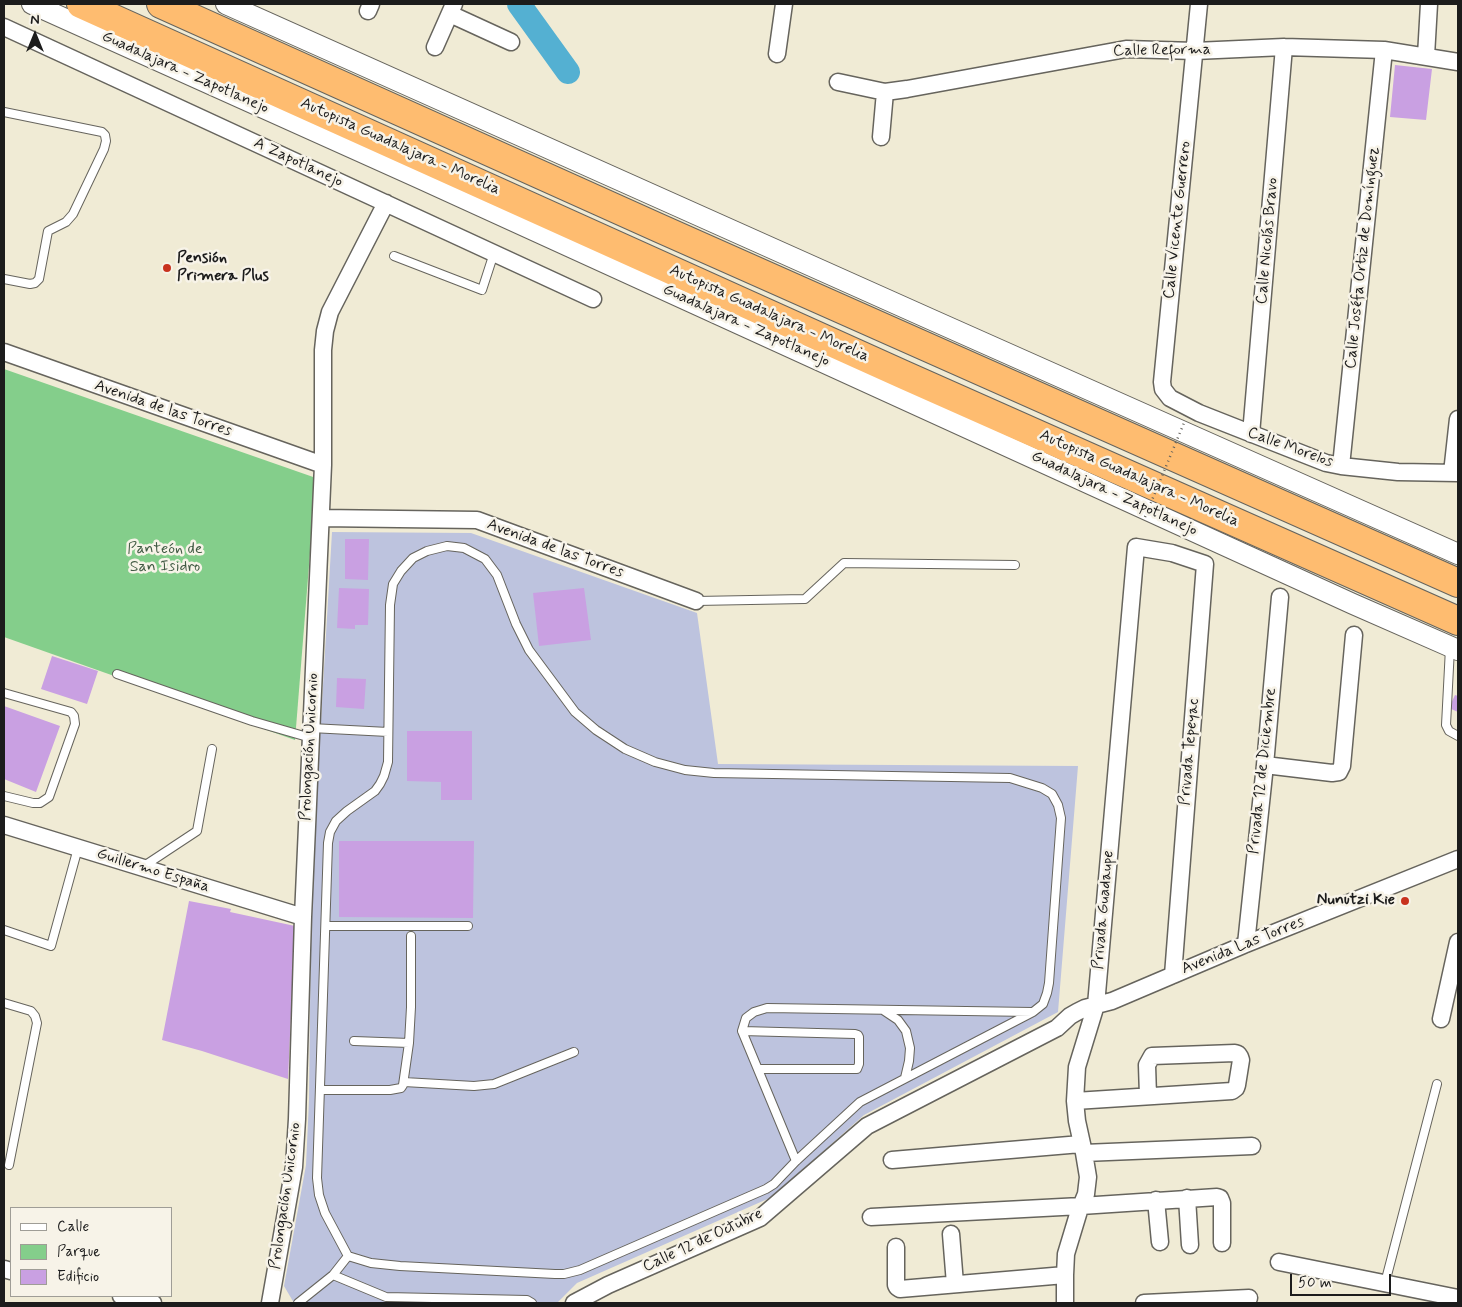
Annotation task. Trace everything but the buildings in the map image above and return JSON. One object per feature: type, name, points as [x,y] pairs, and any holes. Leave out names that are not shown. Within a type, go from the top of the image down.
[{"type":"highway","name":"Autopista Guadalajara - Morelia","points":[[81,4],[913,379],[1456,639]]},
{"type":"highway","name":"Autopista Guadalajara - Morelia","points":[[161,4],[1458,584]]},
{"type":"highway","points":[[260,84],[372,156]]},
{"type":"street","name":"Guadalajara - Zapotlanejo","points":[[32,4],[372,156],[1326,591],[1456,639]]},
{"type":"street","points":[[226,4],[1458,554]]},
{"type":"street","points":[[777,54],[784,4]]},
{"type":"street","name":"Calle Vicente Guerrero","points":[[1163,389],[1162,382],[1199,4]]},
{"type":"street","points":[[1426,56],[1429,4]]},
{"type":"street","points":[[435,47],[452,9],[511,42]]},
{"type":"street","name":"A Zapotlanejo","points":[[4,27],[593,298]]},
{"type":"street","name":"Calle Reforma","points":[[838,82],[884,92],[1126,48],[1195,51],[1284,47],[1384,50],[1458,62]]},
{"type":"street","name":"Calle Nicolás Bravo","points":[[1251,434],[1284,47]]},
{"type":"street","name":"Calle Joséfa Ortiz de Domínguez","points":[[1341,466],[1384,50]]},
{"type":"street","points":[[881,137],[884,92]]},
{"type":"street","name":"Prolongación Unicornio","points":[[270,1303],[294,1167],[297,1119],[303,917],[323,465],[323,350],[325,331],[330,312],[386,203]]},
{"type":"street","name":"Avenida de las Torres","points":[[4,352],[323,465]]},
{"type":"street","name":"Calle Morelos","points":[[1163,389],[1170,398],[1199,413],[1326,463],[1398,472],[1455,473]]},
{"type":"street","points":[[1455,473],[1458,419]]},
{"type":"street","name":"Avenida de las Torres","points":[[321,518],[477,520],[696,601]]},
{"type":"street","name":"Privada Guadaupe","points":[[1065,1303],[1066,1254],[1086,1194],[1088,1177],[1075,1101],[1077,1067],[1100,1007],[1136,546],[1172,553]]},
{"type":"street","name":"Privada Tepeyac","points":[[1172,553],[1206,564],[1172,975]]},
{"type":"street","name":"Privada 12 de Diciembre","points":[[1246,944],[1280,597]]},
{"type":"street","points":[[1265,765],[1332,773],[1339,772],[1342,766],[1354,635]]},
{"type":"street","name":"Guillermo España","points":[[4,825],[303,917]]},
{"type":"street","name":"Avenida Las Torres","points":[[867,1126],[1057,1028],[1073,1026],[1100,1007],[1246,944],[1458,859]]},
{"type":"street","points":[[1441,1019],[1458,942]]},
{"type":"street","points":[[1075,1101],[1148,1096],[1232,1090],[1237,1085],[1240,1057],[1235,1053],[1152,1056],[1146,1064],[1148,1096]]},
{"type":"street","name":"Calle 12 de Octubre","points":[[574,1303],[608,1285],[760,1218],[867,1126]]},
{"type":"street","points":[[892,1160],[1083,1148],[1252,1146]]},
{"type":"street","points":[[871,1217],[1217,1197],[1220,1198],[1222,1243]]},
{"type":"street","points":[[1187,1198],[1190,1245]]},
{"type":"street","points":[[1156,1200],[1160,1242]]},
{"type":"street","points":[[951,1234],[955,1284]]},
{"type":"street","points":[[896,1247],[896,1282],[897,1287],[903,1289],[1065,1276]]},
{"type":"street","points":[[1279,1262],[1458,1298]]},
{"type":"street","points":[[126,1297],[153,1303]]},
{"type":"street","points":[[1144,1303],[1249,1298]]},
{"type":"lane","points":[[4,112],[102,132],[105,135],[106,141],[73,214],[66,222],[48,231],[39,279],[35,283],[30,284],[4,280]]},
{"type":"lane","points":[[394,256],[482,290],[494,253]]},
{"type":"lane","points":[[446,546],[464,548],[485,559],[497,575],[516,624],[529,650],[575,712],[596,730],[625,748],[655,762],[685,770],[714,773],[1010,778],[1042,788],[1052,794],[1058,805],[1061,818],[1047,993],[1042,1004],[1034,1012],[860,1102],[774,1184],[766,1189],[573,1272],[555,1274],[400,1266],[371,1263],[348,1256],[325,1213],[319,1195],[317,1163],[328,842],[330,832],[341,816],[375,791],[380,784],[388,762],[388,732],[390,605],[393,584],[401,571],[413,558],[446,546]]},
{"type":"lane","points":[[696,601],[805,600],[844,563],[1015,565]]},
{"type":"lane","points":[[1456,639],[1446,725],[1449,731],[1458,736]]},
{"type":"lane","points":[[117,674],[252,721],[311,733],[388,732]]},
{"type":"lane","points":[[4,693],[71,712],[74,716],[75,724],[49,797],[40,803],[33,803],[4,796]]},
{"type":"lane","points":[[142,867],[197,831],[212,749]]},
{"type":"lane","points":[[4,930],[51,946],[78,848]]},
{"type":"lane","points":[[326,926],[468,926]]},
{"type":"lane","points":[[320,1090],[390,1090],[401,1088],[404,1082],[409,1043],[411,936]]},
{"type":"lane","points":[[4,1004],[31,1011],[37,1023],[9,1165]]},
{"type":"lane","points":[[796,1161],[742,1031],[746,1018],[754,1012],[760,1009],[1034,1012]]},
{"type":"lane","points":[[883,1010],[898,1020],[906,1031],[910,1048],[905,1078]]},
{"type":"lane","points":[[742,1031],[854,1034],[859,1037],[859,1064],[857,1069],[758,1070]]},
{"type":"lane","points":[[354,1041],[409,1043]]},
{"type":"lane","points":[[404,1082],[474,1086],[494,1084],[574,1052]]},
{"type":"lane","points":[[1385,1283],[1437,1084]]},
{"type":"lane","points":[[298,1303],[333,1275],[348,1256]]},
{"type":"lane","points":[[333,1275],[386,1300],[527,1300],[532,1303]]},
{"type":"path","points":[[1145,517],[1184,423]]},
{"type":"shaded area","points":[[332,532],[471,533],[697,613],[718,764],[1078,766],[1058,1012],[864,1115],[772,1197],[577,1283],[557,1303],[294,1303],[284,1286],[306,1165],[309,1100],[311,919]]},
{"type":"green space","name":"Panteón de San Isidro","points":[[4,369],[316,478],[295,740],[4,637]]},
{"type":"waterway","points":[[519,4],[568,72]]},
{"type":"place","name":"Pensión Primera Plus","points":[[167,268]]},
{"type":"place","name":"Nunutzi Kie","points":[[1405,901]]}]
